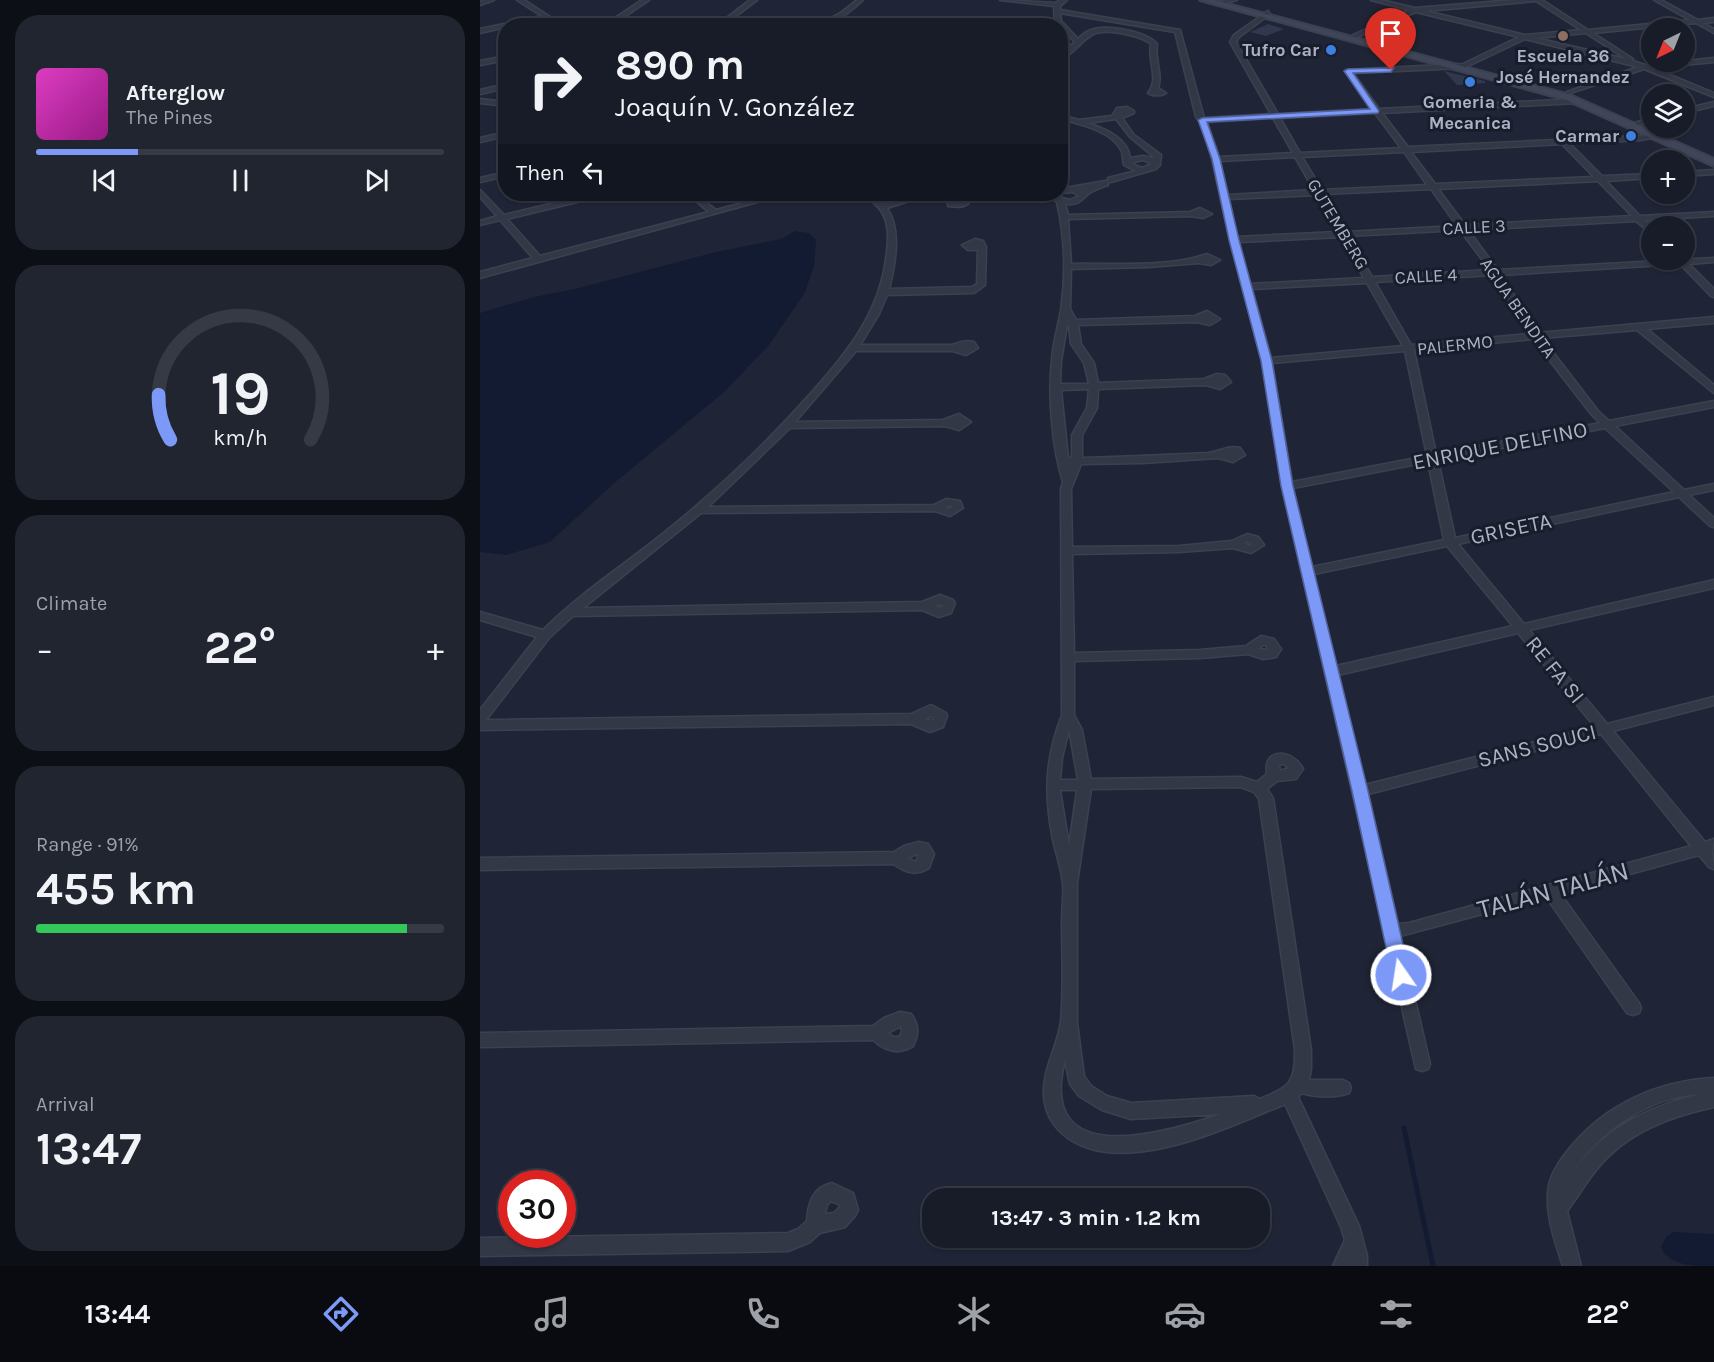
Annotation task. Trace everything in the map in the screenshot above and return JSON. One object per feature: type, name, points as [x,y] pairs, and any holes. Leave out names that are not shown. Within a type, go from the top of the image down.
[{"type":"main road","points":[[1204,0],[1356,36],[1461,67]]},
{"type":"main road","points":[[1226,1],[1265,14],[1573,97],[1641,125]]},
{"type":"main road","points":[[1573,97],[1641,127]]},
{"type":"main road","points":[[1665,138],[1714,163]]},
{"type":"main road","points":[[1666,138],[1714,157]]},
{"type":"street","points":[[480,3],[491,0]]},
{"type":"street","points":[[520,0],[550,18]]},
{"type":"street","points":[[618,18],[646,0]]},
{"type":"street","points":[[730,18],[754,0]]},
{"type":"street","points":[[835,18],[860,0]]},
{"type":"street","points":[[1003,0],[1177,30],[1199,117],[1216,159],[1234,240],[1267,361],[1287,486],[1422,1064]]},
{"type":"street","points":[[1058,18],[1057,8],[1064,0]]},
{"type":"street","points":[[1374,0],[1640,66],[1714,95]]},
{"type":"street","points":[[1420,0],[1432,8]]},
{"type":"street","points":[[1356,36],[1415,10],[1536,0],[1640,66]]},
{"type":"street","points":[[1657,0],[1690,18]]},
{"type":"street","name":"GUTEMBERG","points":[[1265,14],[1233,40],[1409,349],[1434,459]]},
{"type":"street","points":[[537,18],[547,16]]},
{"type":"street","points":[[1695,21],[1714,20]]},
{"type":"street","points":[[1695,21],[1714,32]]},
{"type":"street","points":[[480,30],[498,26]]},
{"type":"street","points":[[1461,67],[1524,37],[1641,26]]},
{"type":"street","points":[[1068,50],[1087,33],[1103,29],[1151,40],[1154,44],[1152,54],[1158,75],[1156,89]]},
{"type":"street","points":[[1068,33],[1076,41]]},
{"type":"street","points":[[1068,40],[1076,41]]},
{"type":"street","points":[[480,63],[498,60]]},
{"type":"street","points":[[1202,120],[1573,97],[1640,66],[1714,60]]},
{"type":"street","name":"AGUA BENDITA","points":[[1461,67],[1348,71],[1375,111],[1495,272],[1536,337],[1607,425],[1714,524]]},
{"type":"street","points":[[480,92],[498,88]]},
{"type":"street","points":[[480,101],[498,103]]},
{"type":"street","points":[[1695,108],[1714,104]]},
{"type":"street","points":[[1078,122],[1116,117],[1132,136],[1157,155],[1153,167]]},
{"type":"street","points":[[1066,218],[1071,208],[1082,197],[1124,172],[1128,164],[1125,150],[1108,132],[1068,119]]},
{"type":"street","points":[[480,140],[498,136]]},
{"type":"street","points":[[1216,159],[1641,136]]},
{"type":"street","points":[[1564,142],[1641,222]]},
{"type":"street","points":[[1128,164],[1136,169],[1153,167]]},
{"type":"street","points":[[1068,191],[1153,167]]},
{"type":"street","points":[[1695,173],[1714,172]]},
{"type":"street","points":[[480,180],[498,176]]},
{"type":"street","points":[[1225,197],[1641,177]]},
{"type":"street","points":[[1074,190],[1082,197]]},
{"type":"street","points":[[480,192],[538,259]]},
{"type":"street","points":[[1068,195],[1082,197]]},
{"type":"street","points":[[480,223],[571,201]]},
{"type":"street","points":[[701,201],[714,212]]},
{"type":"street","points":[[480,275],[756,201]]},
{"type":"street","points":[[480,719],[545,635],[570,612],[698,510],[788,425],[856,348],[885,292],[891,244],[890,219],[885,206],[878,201]]},
{"type":"street","points":[[885,206],[902,201]]},
{"type":"street","points":[[1061,201],[1066,218],[1065,309],[1058,346],[1055,387],[1063,461],[1068,481],[1066,551],[1068,715],[1054,751],[1053,785],[1057,830],[1070,883]]},
{"type":"street","points":[[1066,218],[1191,214]]},
{"type":"street","name":"CALLE 3","points":[[1234,240],[1714,214]]},
{"type":"street","points":[[885,292],[967,291],[979,287],[981,285],[982,247]]},
{"type":"street","name":"CALLE 4","points":[[1695,261],[1714,260]]},
{"type":"street","points":[[1066,267],[1148,266],[1199,261]]},
{"type":"street","name":"CALLE 4","points":[[1246,287],[1641,263]]},
{"type":"street","points":[[1690,270],[1714,294]]},
{"type":"street","points":[[1065,309],[1073,323],[1076,344],[1089,363],[1094,386],[1092,408],[1077,435],[1077,461],[1068,481]]},
{"type":"street","points":[[1062,323],[1197,319]]},
{"type":"street","name":"PALERMO","points":[[1267,361],[1714,320]]},
{"type":"street","points":[[1639,327],[1714,390]]},
{"type":"street","points":[[856,348],[954,348]]},
{"type":"street","points":[[1055,387],[1206,382]]},
{"type":"street","name":"ENRIQUE DELFINO","points":[[1287,486],[1714,404]]},
{"type":"street","points":[[788,425],[945,423]]},
{"type":"street","points":[[1063,461],[1142,460],[1218,455]]},
{"type":"street","name":"RE FA SI","points":[[1434,459],[1450,542],[1603,729],[1708,847],[1714,863]]},
{"type":"street","name":"GRISETA","points":[[1307,572],[1714,487]]},
{"type":"street","points":[[698,510],[936,508]]},
{"type":"street","points":[[1066,551],[1179,549],[1234,544]]},
{"type":"street","points":[[1331,672],[1714,584]]},
{"type":"street","points":[[570,612],[924,606]]},
{"type":"street","points":[[480,616],[545,635]]},
{"type":"street","points":[[1068,657],[1200,654],[1249,650]]},
{"type":"street","name":"SANS SOUCI","points":[[1360,791],[1714,701]]},
{"type":"street","points":[[1068,715],[1076,729],[1084,783],[1070,883],[1069,1023],[1076,1080],[1085,1091],[1102,1102],[1131,1111],[1269,1103]]},
{"type":"street","points":[[480,725],[913,719]]},
{"type":"street","points":[[1259,788],[1274,776]]},
{"type":"street","points":[[1053,785],[1241,782],[1259,788],[1266,798],[1303,1050],[1304,1076],[1295,1090]]},
{"type":"street","name":"TALÁN TALÁN","points":[[1391,931],[1550,891],[1708,847]]},
{"type":"street","points":[[480,864],[897,858]]},
{"type":"street","points":[[1550,891],[1633,1008]]},
{"type":"street","points":[[1069,1023],[1053,1082],[1053,1104],[1060,1120],[1074,1133],[1090,1141],[1112,1146],[1166,1138],[1198,1130],[1269,1103],[1295,1090],[1343,1088]]},
{"type":"street","points":[[480,1040],[877,1034]]},
{"type":"street","points":[[1572,1266],[1559,1207],[1558,1185],[1575,1155],[1603,1126],[1645,1101],[1670,1093],[1714,1086]]},
{"type":"street","points":[[1295,1090],[1350,1226],[1358,1256],[1358,1266]]},
{"type":"street","points":[[1559,1207],[1595,1158],[1615,1139],[1657,1114],[1684,1105],[1714,1099]]},
{"type":"street","points":[[480,1248],[788,1242],[804,1236],[816,1225]]},
{"type":"street","points":[[1342,1266],[1353,1244]]},
{"type":"water","points":[[795,231],[809,233],[816,240],[814,266],[804,294],[769,345],[723,393],[613,484],[550,542],[506,555],[480,552],[480,313],[534,297],[579,288],[716,252],[781,239]]},
{"type":"water","points":[[1673,1232],[1714,1234],[1714,1266],[1682,1264],[1669,1258],[1661,1247],[1666,1237]]},
{"type":"building","points":[[1268,24],[1284,29],[1266,36],[1250,32]]},
{"type":"building","points":[[1444,71],[1485,81],[1485,83],[1457,85]]},
{"type":"waterway","points":[[1404,1128],[1433,1266]]},
{"type":"place","name":"Escuela 36 José Hernandez","points":[[1563,36]]},
{"type":"place","name":"Tufro Car","points":[[1331,50]]},
{"type":"place","name":"Gomeria & Mecanica","points":[[1470,82]]},
{"type":"place","name":"Carmar","points":[[1631,136]]},
{"type":"route","points":[[1391,70],[1348,71],[1375,111],[1202,120],[1216,159],[1234,240],[1267,361],[1287,486],[1360,791],[1401,975]]}]
